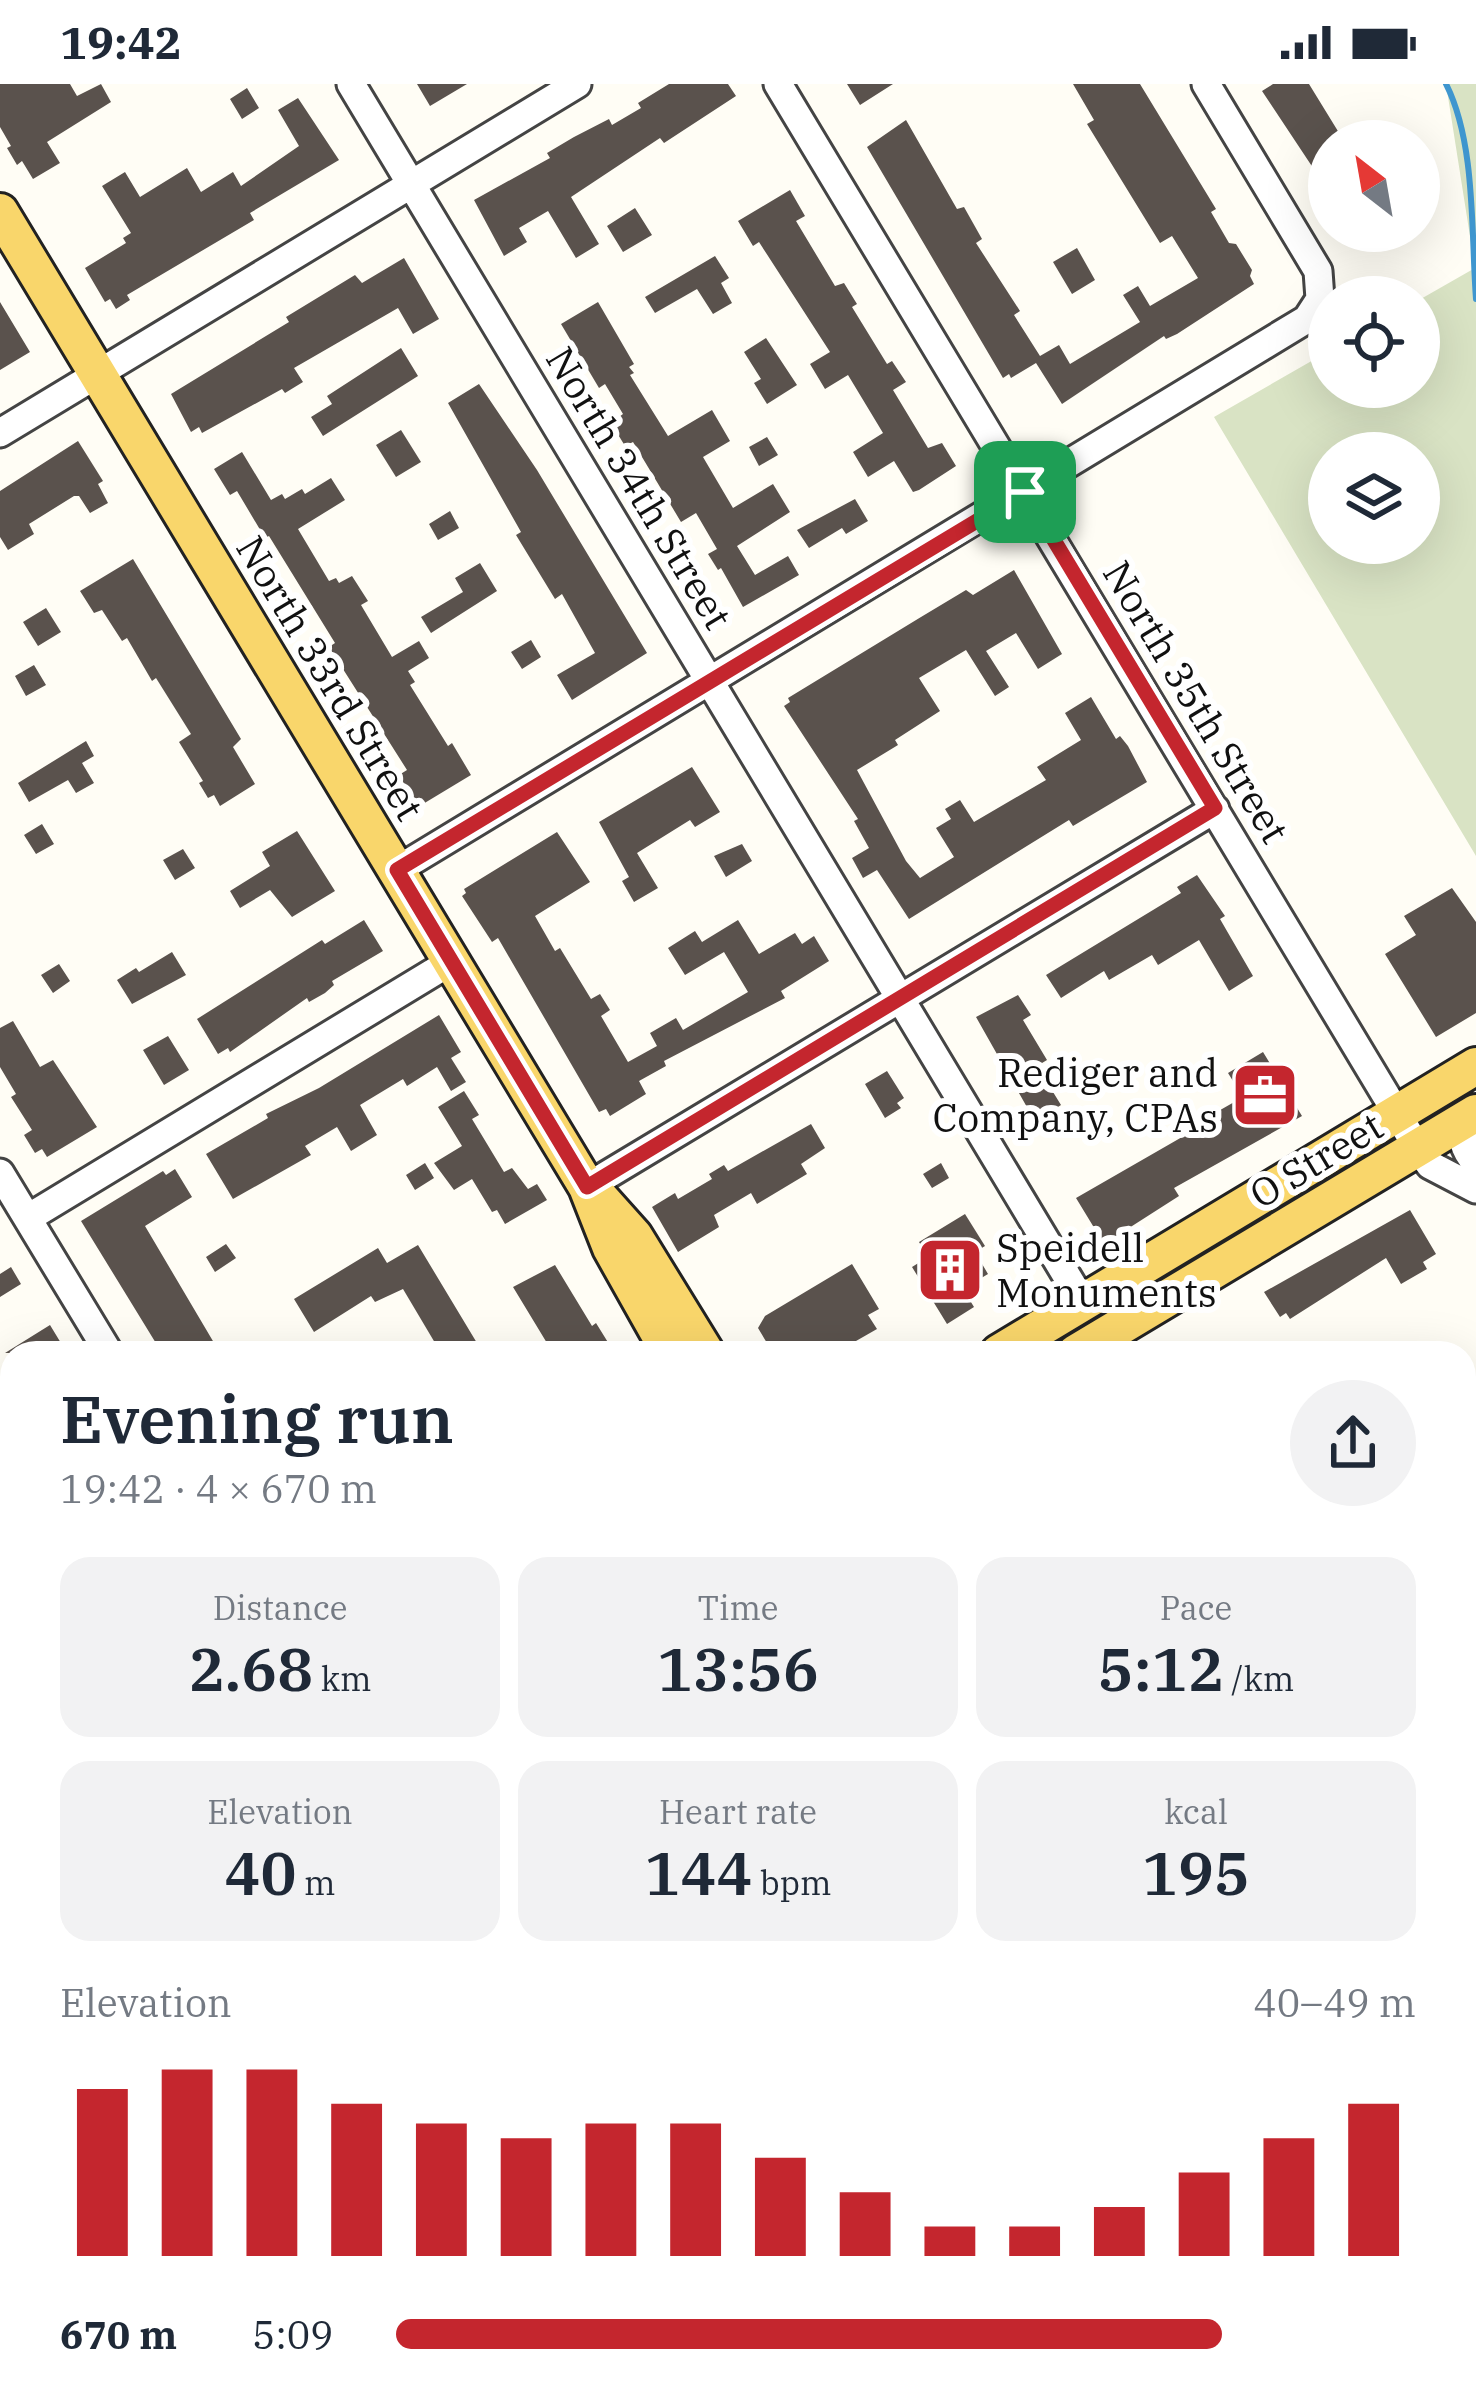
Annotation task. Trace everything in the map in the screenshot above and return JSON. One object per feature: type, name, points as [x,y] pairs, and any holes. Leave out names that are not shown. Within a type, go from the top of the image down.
[{"type":"main road","name":"North 33rd Street","points":[[0,212],[587,1187],[611,1249],[663,1341]]},
{"type":"main road","name":"O Street","points":[[1019,1341],[1476,1066]]},
{"type":"main road","name":"O Street","points":[[1096,1341],[1472,1115]]},
{"type":"main road","name":"North 33rd Street","points":[[587,1187],[634,1236],[699,1341]]},
{"type":"street","name":"North 34th Street","points":[[351,84],[1083,1303]]},
{"type":"street","points":[[0,433],[577,84]]},
{"type":"street","name":"North 35th Street","points":[[778,84],[1418,1148]]},
{"type":"street","points":[[397,870],[1307,319],[1320,299],[1318,271],[1206,84]]},
{"type":"street","points":[[587,1187],[1215,808]]},
{"type":"street","points":[[28,1218],[452,961]]},
{"type":"street","points":[[1472,1115],[1462,1128],[1463,1144],[1476,1163]]},
{"type":"street","points":[[1418,1148],[1430,1165],[1476,1190]]},
{"type":"street","points":[[0,1173],[102,1341]]},
{"type":"green space","points":[[1446,84],[1476,84],[1476,856],[1214,417],[1308,363],[1308,408],[1440,408],[1440,288],[1475,268]]},
{"type":"building","points":[[0,84],[70,84],[77,96],[101,84],[111,102],[47,142],[60,163],[33,179],[7,148],[11,146],[0,127]]},
{"type":"building","points":[[417,84],[467,84],[430,106]]},
{"type":"building","points":[[669,84],[728,84],[736,96],[664,143],[660,138],[571,197],[599,244],[576,258],[548,211],[519,228],[527,242],[504,256],[474,200],[550,158],[547,153],[574,137],[609,119],[612,125],[641,108],[638,103]]},
{"type":"building","points":[[847,84],[893,84],[860,105]]},
{"type":"building","points":[[1073,84],[1140,84],[1216,209],[1211,212],[1229,243],[1236,244],[1252,270],[1254,284],[1177,334],[1164,336],[1062,404],[1036,363],[1003,378],[867,147],[906,120],[957,209],[964,207],[982,239],[976,243],[1020,311],[1014,315],[1040,356],[1059,345],[1070,364],[1140,322],[1123,295],[1138,286],[1150,306],[1198,278],[1172,236],[1160,243],[1087,124],[1094,120]]},
{"type":"building","points":[[1273,84],[1309,84],[1331,120],[1308,120],[1308,160],[1262,91]]},
{"type":"building","points":[[247,88],[259,108],[242,119],[230,99]]},
{"type":"building","points":[[298,98],[339,160],[250,213],[254,220],[127,295],[130,300],[116,309],[110,299],[105,302],[85,268],[126,243],[123,238],[131,233],[102,186],[125,172],[140,197],[187,168],[201,192],[233,172],[241,186],[299,146],[278,110]]},
{"type":"building","points":[[790,190],[805,216],[796,221],[835,286],[844,283],[857,304],[852,307],[887,364],[892,361],[906,382],[893,390],[928,448],[942,443],[956,466],[919,490],[913,492],[894,461],[868,477],[853,452],[883,433],[848,375],[825,389],[810,364],[830,352],[759,242],[753,246],[738,221]]},
{"type":"building","points":[[635,208],[652,235],[623,252],[607,226]]},
{"type":"building","points":[[1077,248],[1095,280],[1072,294],[1053,262]]},
{"type":"building","points":[[715,256],[729,278],[721,283],[732,303],[713,314],[697,289],[655,313],[645,297]]},
{"type":"building","points":[[404,258],[439,319],[413,334],[398,308],[294,368],[303,382],[285,393],[282,389],[202,433],[199,427],[191,432],[171,394],[289,322],[286,317],[355,275],[362,283]]},
{"type":"building","points":[[0,302],[30,352],[0,370]]},
{"type":"building","points":[[598,302],[634,364],[629,367],[634,373],[630,375],[668,436],[712,410],[730,441],[703,457],[733,508],[773,484],[790,512],[737,546],[755,575],[788,556],[799,575],[743,607],[708,554],[717,549],[696,513],[681,522],[633,442],[625,446],[611,423],[623,414],[605,384],[599,388],[561,324]]},
{"type":"building","points":[[766,338],[797,385],[767,404],[754,383],[761,379],[744,352]]},
{"type":"building","points":[[401,348],[418,376],[323,436],[311,417],[332,404],[327,396]]},
{"type":"building","points":[[479,384],[537,470],[647,653],[572,700],[557,675],[595,653],[562,594],[555,599],[516,535],[521,532],[448,403]]},
{"type":"building","points":[[401,430],[421,462],[396,477],[376,445]]},
{"type":"building","points":[[767,437],[778,455],[759,466],[749,447]]},
{"type":"building","points":[[78,441],[103,481],[98,484],[108,503],[90,513],[79,496],[74,496],[29,524],[34,534],[8,550],[0,537],[0,491]]},
{"type":"building","points":[[242,452],[271,500],[282,494],[285,499],[302,489],[305,494],[331,478],[345,500],[298,529],[329,581],[336,578],[339,583],[352,576],[368,601],[361,605],[392,657],[419,641],[429,658],[408,671],[415,682],[410,685],[471,775],[418,807],[399,775],[407,770],[329,647],[335,643],[269,536],[265,538],[237,491],[230,495],[214,469]]},
{"type":"building","points":[[855,499],[868,521],[846,534],[842,528],[809,548],[797,530]]},
{"type":"building","points":[[450,511],[459,528],[438,540],[429,524]]},
{"type":"building","points":[[133,559],[241,739],[233,747],[255,784],[220,806],[199,783],[203,781],[179,742],[191,734],[156,678],[152,681],[127,638],[122,641],[102,610],[94,613],[80,591]]},
{"type":"building","points":[[480,563],[497,591],[431,633],[421,617],[463,592],[455,578]]},
{"type":"building","points":[[1014,570],[1062,654],[1038,669],[1016,633],[986,651],[1009,687],[995,696],[966,650],[919,678],[940,711],[857,770],[906,861],[920,878],[954,857],[936,828],[951,819],[945,809],[960,800],[974,822],[1046,780],[1037,767],[1081,740],[1065,713],[1091,697],[1116,739],[1120,736],[1128,746],[1147,782],[1073,826],[1069,820],[909,919],[877,870],[863,878],[852,858],[869,848],[854,821],[858,819],[784,706],[788,698],[966,590],[973,595]]},
{"type":"building","points":[[46,608],[61,632],[38,646],[23,622]]},
{"type":"building","points":[[531,640],[541,657],[522,669],[511,652]]},
{"type":"building","points":[[34,665],[46,685],[26,696],[15,676]]},
{"type":"building","points":[[86,741],[94,756],[82,763],[94,783],[76,793],[68,780],[29,802],[18,783]]},
{"type":"building","points":[[692,767],[720,812],[695,827],[690,820],[637,853],[658,888],[634,902],[622,881],[629,877],[599,822]]},
{"type":"building","points":[[42,824],[54,844],[36,854],[24,835]]},
{"type":"building","points":[[297,831],[335,891],[292,917],[270,890],[240,908],[230,891],[270,866],[262,852]]},
{"type":"building","points":[[557,832],[590,882],[535,916],[591,999],[600,994],[610,1010],[601,1016],[628,1062],[657,1046],[650,1033],[676,1018],[683,1030],[748,992],[724,952],[685,975],[668,948],[695,931],[702,942],[738,920],[759,954],[795,933],[802,944],[814,936],[829,961],[781,991],[785,998],[664,1061],[666,1066],[639,1081],[646,1094],[610,1116],[606,1109],[599,1112],[498,938],[492,942],[462,896],[464,889]]},
{"type":"building","points":[[742,844],[752,861],[726,877],[714,856]]},
{"type":"building","points":[[183,849],[195,868],[175,880],[163,860]]},
{"type":"building","points":[[1197,875],[1225,916],[1220,919],[1253,976],[1229,991],[1199,940],[1158,965],[1152,955],[1109,980],[1104,971],[1061,998],[1046,975],[1181,893],[1177,887]]},
{"type":"building","points":[[1452,888],[1476,922],[1476,1013],[1436,1037],[1385,954],[1416,935],[1404,916]]},
{"type":"building","points":[[364,920],[383,951],[332,981],[334,985],[325,993],[309,1002],[307,998],[230,1052],[228,1048],[218,1054],[197,1019],[322,940],[325,944]]},
{"type":"building","points":[[172,952],[186,975],[132,1004],[117,980]]},
{"type":"building","points":[[59,964],[70,981],[53,993],[41,975]]},
{"type":"building","points":[[1018,995],[1031,1015],[1023,1020],[1047,1060],[1037,1066],[1061,1105],[1038,1120],[976,1017]]},
{"type":"building","points":[[439,1015],[461,1052],[451,1058],[466,1082],[451,1091],[437,1067],[407,1086],[403,1079],[360,1105],[377,1135],[351,1151],[337,1127],[305,1146],[311,1155],[233,1199],[206,1154],[268,1118],[266,1114],[319,1088]]},
{"type":"building","points":[[13,1021],[40,1067],[53,1060],[97,1127],[47,1157],[42,1149],[35,1153],[24,1135],[32,1130],[11,1097],[16,1094],[0,1067],[0,1028]]},
{"type":"building","points":[[168,1036],[189,1070],[164,1085],[143,1050]]},
{"type":"building","points":[[1263,1052],[1302,1116],[1174,1188],[1179,1196],[1104,1244],[1076,1198],[1243,1097],[1228,1073]]},
{"type":"building","points":[[887,1071],[904,1098],[897,1103],[901,1108],[885,1118],[865,1084]]},
{"type":"building","points":[[464,1091],[479,1115],[472,1119],[504,1172],[512,1168],[528,1189],[537,1184],[547,1200],[505,1224],[472,1179],[454,1190],[434,1163],[462,1146],[438,1107]]},
{"type":"building","points":[[811,1124],[825,1148],[801,1164],[807,1174],[757,1204],[751,1193],[714,1215],[719,1227],[678,1252],[652,1207],[675,1193],[678,1199],[712,1179],[709,1174],[724,1165],[728,1171]]},
{"type":"building","points":[[425,1163],[434,1178],[415,1190],[406,1175]]},
{"type":"building","points":[[941,1163],[949,1178],[932,1188],[923,1174]]},
{"type":"building","points":[[175,1169],[192,1197],[145,1226],[213,1341],[155,1341],[81,1221],[163,1171],[166,1175]]},
{"type":"building","points":[[1410,1210],[1436,1254],[1423,1262],[1427,1269],[1401,1284],[1386,1258],[1290,1319],[1286,1313],[1280,1317],[1264,1292]]},
{"type":"building","name":"Speidell Monuments","points":[[965,1214],[985,1246],[975,1252],[988,1274],[963,1289],[974,1307],[947,1324],[912,1267],[928,1257],[919,1242]]},
{"type":"building","points":[[226,1244],[236,1258],[215,1272],[206,1257]]},
{"type":"building","points":[[418,1245],[476,1341],[434,1341],[403,1289],[375,1302],[371,1296],[314,1332],[294,1299],[378,1248],[387,1263]]},
{"type":"building","points":[[852,1264],[879,1309],[868,1315],[877,1329],[856,1341],[766,1341],[758,1328],[765,1316]]},
{"type":"building","points":[[555,1265],[592,1326],[596,1323],[607,1341],[546,1341],[513,1287]]},
{"type":"building","points":[[11,1267],[21,1284],[0,1297],[0,1274]]},
{"type":"building","points":[[50,1325],[60,1341],[24,1341]]},
{"type":"waterway","points":[[1446,84],[1467,161],[1476,299]]},
{"type":"place","name":"Rediger and Company, CPAs","points":[[1265,1095]]},
{"type":"place","name":"Speidell Monuments","points":[[950,1270]]},
{"type":"route","points":[[1025,492],[1215,808],[587,1187],[397,870],[1025,492]]}]
